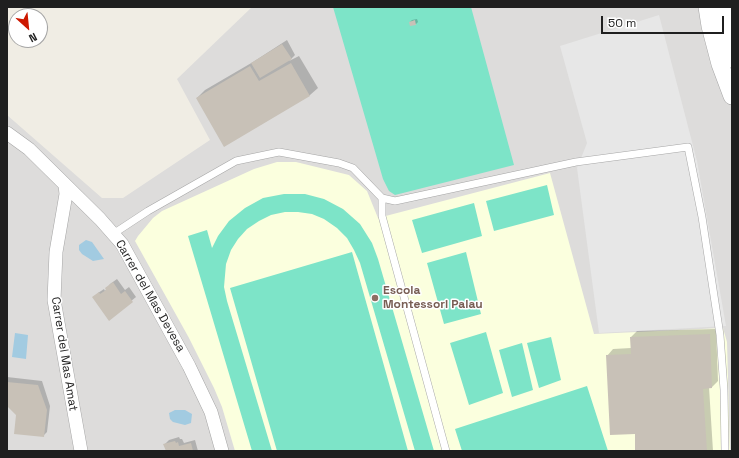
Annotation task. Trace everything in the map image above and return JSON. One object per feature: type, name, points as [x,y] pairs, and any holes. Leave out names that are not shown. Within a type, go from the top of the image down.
[{"type":"street","points":[[707,7],[710,26],[720,64],[732,96]]},
{"type":"street","points":[[722,7],[732,59]]},
{"type":"street","name":"Carrer del Mas Devesa","points":[[7,133],[29,149],[100,219],[122,244],[189,366],[211,412],[222,451]]},
{"type":"street","name":"Carrer del Mas Amat","points":[[65,185],[66,194],[56,252],[54,300],[81,451]]},
{"type":"lane","points":[[113,234],[148,211],[236,161],[279,152],[339,163],[353,168],[382,198],[395,201],[576,162],[688,146],[702,217],[720,335],[724,390],[724,451]]},
{"type":"lane","points":[[382,198],[382,216],[446,451]]},
{"type":"shaded area","points":[[252,7],[732,7],[732,451],[7,451],[7,115],[102,198],[123,198],[210,140],[177,79]]},
{"type":"shaded area","points":[[659,15],[697,161],[726,326],[599,333],[577,168],[587,143],[560,46]]},
{"type":"shaded area","name":"Escola Montessori Palau","points":[[277,162],[296,162],[349,175],[367,191],[378,218],[550,173],[594,334],[723,328],[727,342],[730,451],[235,451],[222,407],[214,388],[189,338],[135,241],[153,218],[162,211],[254,169]]},
{"type":"green space","points":[[333,7],[471,7],[514,165],[395,195],[389,191],[383,179]]},
{"type":"green space","points":[[547,185],[554,215],[494,231],[486,201]]},
{"type":"green space","points":[[284,194],[305,194],[324,199],[343,209],[360,224],[372,243],[434,451],[415,451],[360,263],[347,238],[337,228],[324,219],[312,214],[285,212],[271,215],[247,229],[231,250],[226,264],[224,287],[227,301],[272,451],[252,451],[188,236],[207,230],[212,248],[218,236],[229,221],[245,208],[263,198]]},
{"type":"green space","points":[[474,203],[482,236],[422,253],[412,220]]},
{"type":"green space","points":[[352,252],[408,451],[277,451],[230,288]]},
{"type":"green space","points":[[466,252],[481,314],[444,324],[427,263]]},
{"type":"green space","points":[[486,332],[503,393],[469,405],[450,343]]},
{"type":"green space","points":[[551,337],[561,380],[539,388],[527,343]]},
{"type":"green space","points":[[522,343],[533,390],[512,397],[499,350]]},
{"type":"green space","points":[[587,386],[608,451],[462,451],[455,429]]},
{"type":"water","points":[[86,240],[92,242],[104,259],[93,261],[82,254],[79,250],[79,245]]},
{"type":"water","points":[[15,333],[28,335],[26,359],[12,357]]},
{"type":"water","points":[[175,410],[185,410],[192,414],[191,423],[185,425],[173,422],[170,419],[169,413]]},
{"type":"building","points":[[415,20],[416,25],[410,26],[409,22]]},
{"type":"building","points":[[282,44],[292,59],[260,78],[251,63]]},
{"type":"building","points":[[291,63],[310,96],[224,147],[196,98],[250,66],[259,81]]},
{"type":"building","points":[[113,282],[121,294],[125,291],[133,302],[109,321],[92,297],[99,292],[100,294],[106,290],[105,288]]},
{"type":"building","points":[[710,334],[712,388],[703,389],[707,451],[635,451],[635,434],[610,435],[606,355],[631,354],[630,337]]},
{"type":"building","points":[[7,382],[38,385],[47,410],[44,437],[14,434],[16,415],[7,406]]},
{"type":"building","points":[[175,441],[176,443],[178,442],[179,446],[191,443],[193,451],[166,451],[163,444]]},
{"type":"place","name":"Escola Montessori Palau","points":[[375,298]]}]
